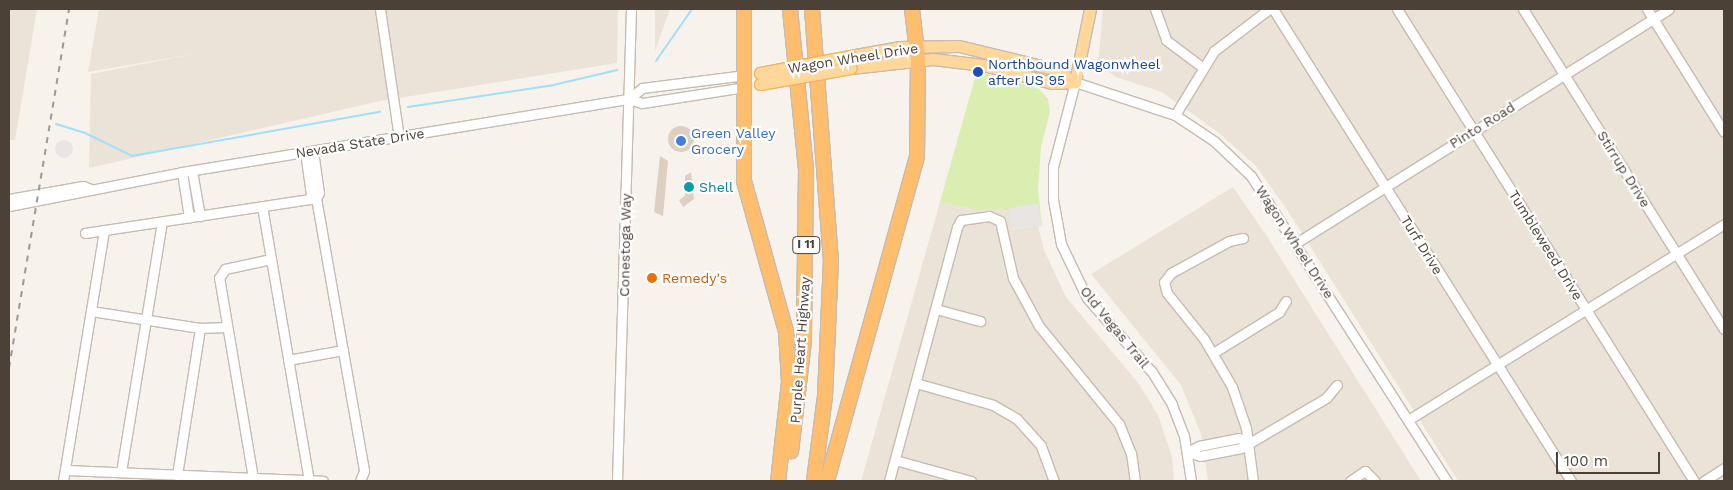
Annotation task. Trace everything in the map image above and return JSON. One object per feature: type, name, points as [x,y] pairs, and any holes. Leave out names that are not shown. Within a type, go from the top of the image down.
[{"type":"highway","points":[[744,9],[744,180],[786,332],[789,382],[778,481]]},
{"type":"highway","name":"Purple Heart Highway","points":[[786,481],[804,340],[806,244],[806,170],[790,9]]},
{"type":"highway","name":"Purple Heart Highway","points":[[812,9],[831,260],[825,396],[814,481]]},
{"type":"highway","points":[[814,27],[816,9]]},
{"type":"highway","points":[[827,481],[917,156],[917,53],[912,9]]},
{"type":"main road","points":[[1075,82],[1090,9]]},
{"type":"main road","name":"Wagon Wheel Drive","points":[[745,81],[851,68],[917,53],[959,46],[1054,69],[1075,82]]},
{"type":"main road","name":"Wagon Wheel Drive","points":[[760,79],[850,56],[917,53],[1011,72],[1052,83],[1075,82]]},
{"type":"street","name":"Conestoga Way","points":[[617,481],[631,9]]},
{"type":"street","points":[[1155,9],[1166,40],[1202,67]]},
{"type":"street","points":[[1175,115],[1202,67],[1222,42],[1271,9]]},
{"type":"street","name":"Turf Drive","points":[[1271,9],[1571,481]]},
{"type":"street","name":"Tumbleweed Drive","points":[[1398,9],[1694,481]]},
{"type":"street","name":"Stirrup Drive","points":[[1523,9],[1724,329]]},
{"type":"street","points":[[1647,9],[1724,132]]},
{"type":"street","name":"Pinto Road","points":[[1296,243],[1384,185],[1669,9]]},
{"type":"street","points":[[377,11],[399,137]]},
{"type":"street","name":"Nevada State Drive","points":[[629,99],[642,88],[745,81]]},
{"type":"street","name":"Nevada State Drive","points":[[9,206],[187,171],[629,99],[642,102],[745,81]]},
{"type":"street","name":"Wagon Wheel Drive","points":[[1075,82],[1175,115],[1214,141],[1251,176],[1296,243],[1447,481]]},
{"type":"street","name":"Old Vegas Trail","points":[[1075,82],[1053,167],[1052,199],[1061,244],[1087,298],[1162,387],[1178,419],[1188,452],[1191,481]]},
{"type":"street","points":[[309,151],[319,193],[316,198],[364,471],[360,481]]},
{"type":"street","points":[[187,171],[200,216]]},
{"type":"street","points":[[187,171],[189,217]]},
{"type":"street","name":"Nevada State Drive","points":[[9,199],[83,186],[91,189]]},
{"type":"street","points":[[85,233],[316,198]]},
{"type":"street","points":[[262,206],[309,481]]},
{"type":"street","points":[[888,481],[961,220],[997,217],[1020,294],[1048,339],[1120,424],[1132,454],[1136,481]]},
{"type":"street","points":[[120,472],[162,222]]},
{"type":"street","points":[[1408,420],[1724,224]]},
{"type":"street","points":[[63,481],[104,231]]},
{"type":"street","points":[[1243,238],[1229,241],[1171,273],[1164,282],[1167,293],[1177,301],[1213,353],[1238,401],[1248,442],[1253,481]]},
{"type":"street","points":[[253,478],[226,327],[219,274],[225,269],[271,259]]},
{"type":"street","points":[[1213,353],[1279,312],[1286,301]]},
{"type":"street","points":[[936,308],[980,322]]},
{"type":"street","points":[[91,311],[200,328],[226,327]]},
{"type":"street","points":[[177,475],[200,328]]},
{"type":"street","points":[[288,360],[343,350]]},
{"type":"street","points":[[916,383],[993,405],[1017,419],[1041,446],[1054,481]]},
{"type":"street","points":[[1188,452],[1200,456],[1241,448],[1248,442],[1263,438],[1326,398],[1337,385]]},
{"type":"street","points":[[895,460],[971,481]]},
{"type":"street","points":[[1704,481],[1724,468]]},
{"type":"street","points":[[65,470],[323,481]]},
{"type":"street","points":[[1350,481],[1365,471],[1375,481]]},
{"type":"shaded area","points":[[9,9],[37,9],[15,140],[9,140]]},
{"type":"shaded area","points":[[99,9],[618,9],[617,63],[380,101],[89,168],[91,74],[194,54],[88,72]]},
{"type":"shaded area","points":[[655,9],[670,9],[655,51]]},
{"type":"shaded area","points":[[1103,9],[1724,9],[1724,481],[1458,481],[1288,211],[1256,166],[1219,133],[1162,92],[1116,77],[1098,65]]},
{"type":"shaded area","points":[[64,140],[72,145],[73,149],[68,157],[64,158],[56,153],[55,149],[60,141]]},
{"type":"shaded area","points":[[1233,187],[1266,235],[1421,481],[1208,481],[1201,434],[1181,385],[1091,274]]},
{"type":"shaded area","points":[[940,202],[976,210],[1009,209],[1014,231],[1038,226],[1044,250],[1066,297],[1139,384],[1158,415],[1172,457],[1174,481],[861,481]]},
{"type":"shaded area","points":[[1038,203],[1042,226],[1012,231],[1008,208]]},
{"type":"green space","points":[[977,71],[1039,89],[1048,99],[1050,112],[1041,147],[1038,189],[1042,226],[1014,232],[1009,210],[976,210],[940,202]]},
{"type":"building","name":"Green Valley Grocery","points":[[681,126],[690,130],[694,139],[690,148],[681,152],[672,148],[668,139],[672,130]]},
{"type":"building","name":"Shell","points":[[660,156],[668,161],[663,216],[654,212]]},
{"type":"building","name":"Shell","points":[[691,172],[694,199],[683,207],[679,200],[685,196],[685,176]]},
{"type":"waterway","points":[[656,61],[692,9]]},
{"type":"waterway","points":[[408,107],[549,86],[617,70]]},
{"type":"waterway","points":[[56,124],[83,132],[132,156],[380,112]]},
{"type":"railway","points":[[9,368],[69,9]]},
{"type":"place","name":"Northbound Wagonwheel after US 95","points":[[978,72]]},
{"type":"place","name":"Green Valley Grocery","points":[[681,141]]},
{"type":"place","name":"Shell","points":[[689,187]]},
{"type":"place","name":"Remedy's","points":[[652,278]]}]
